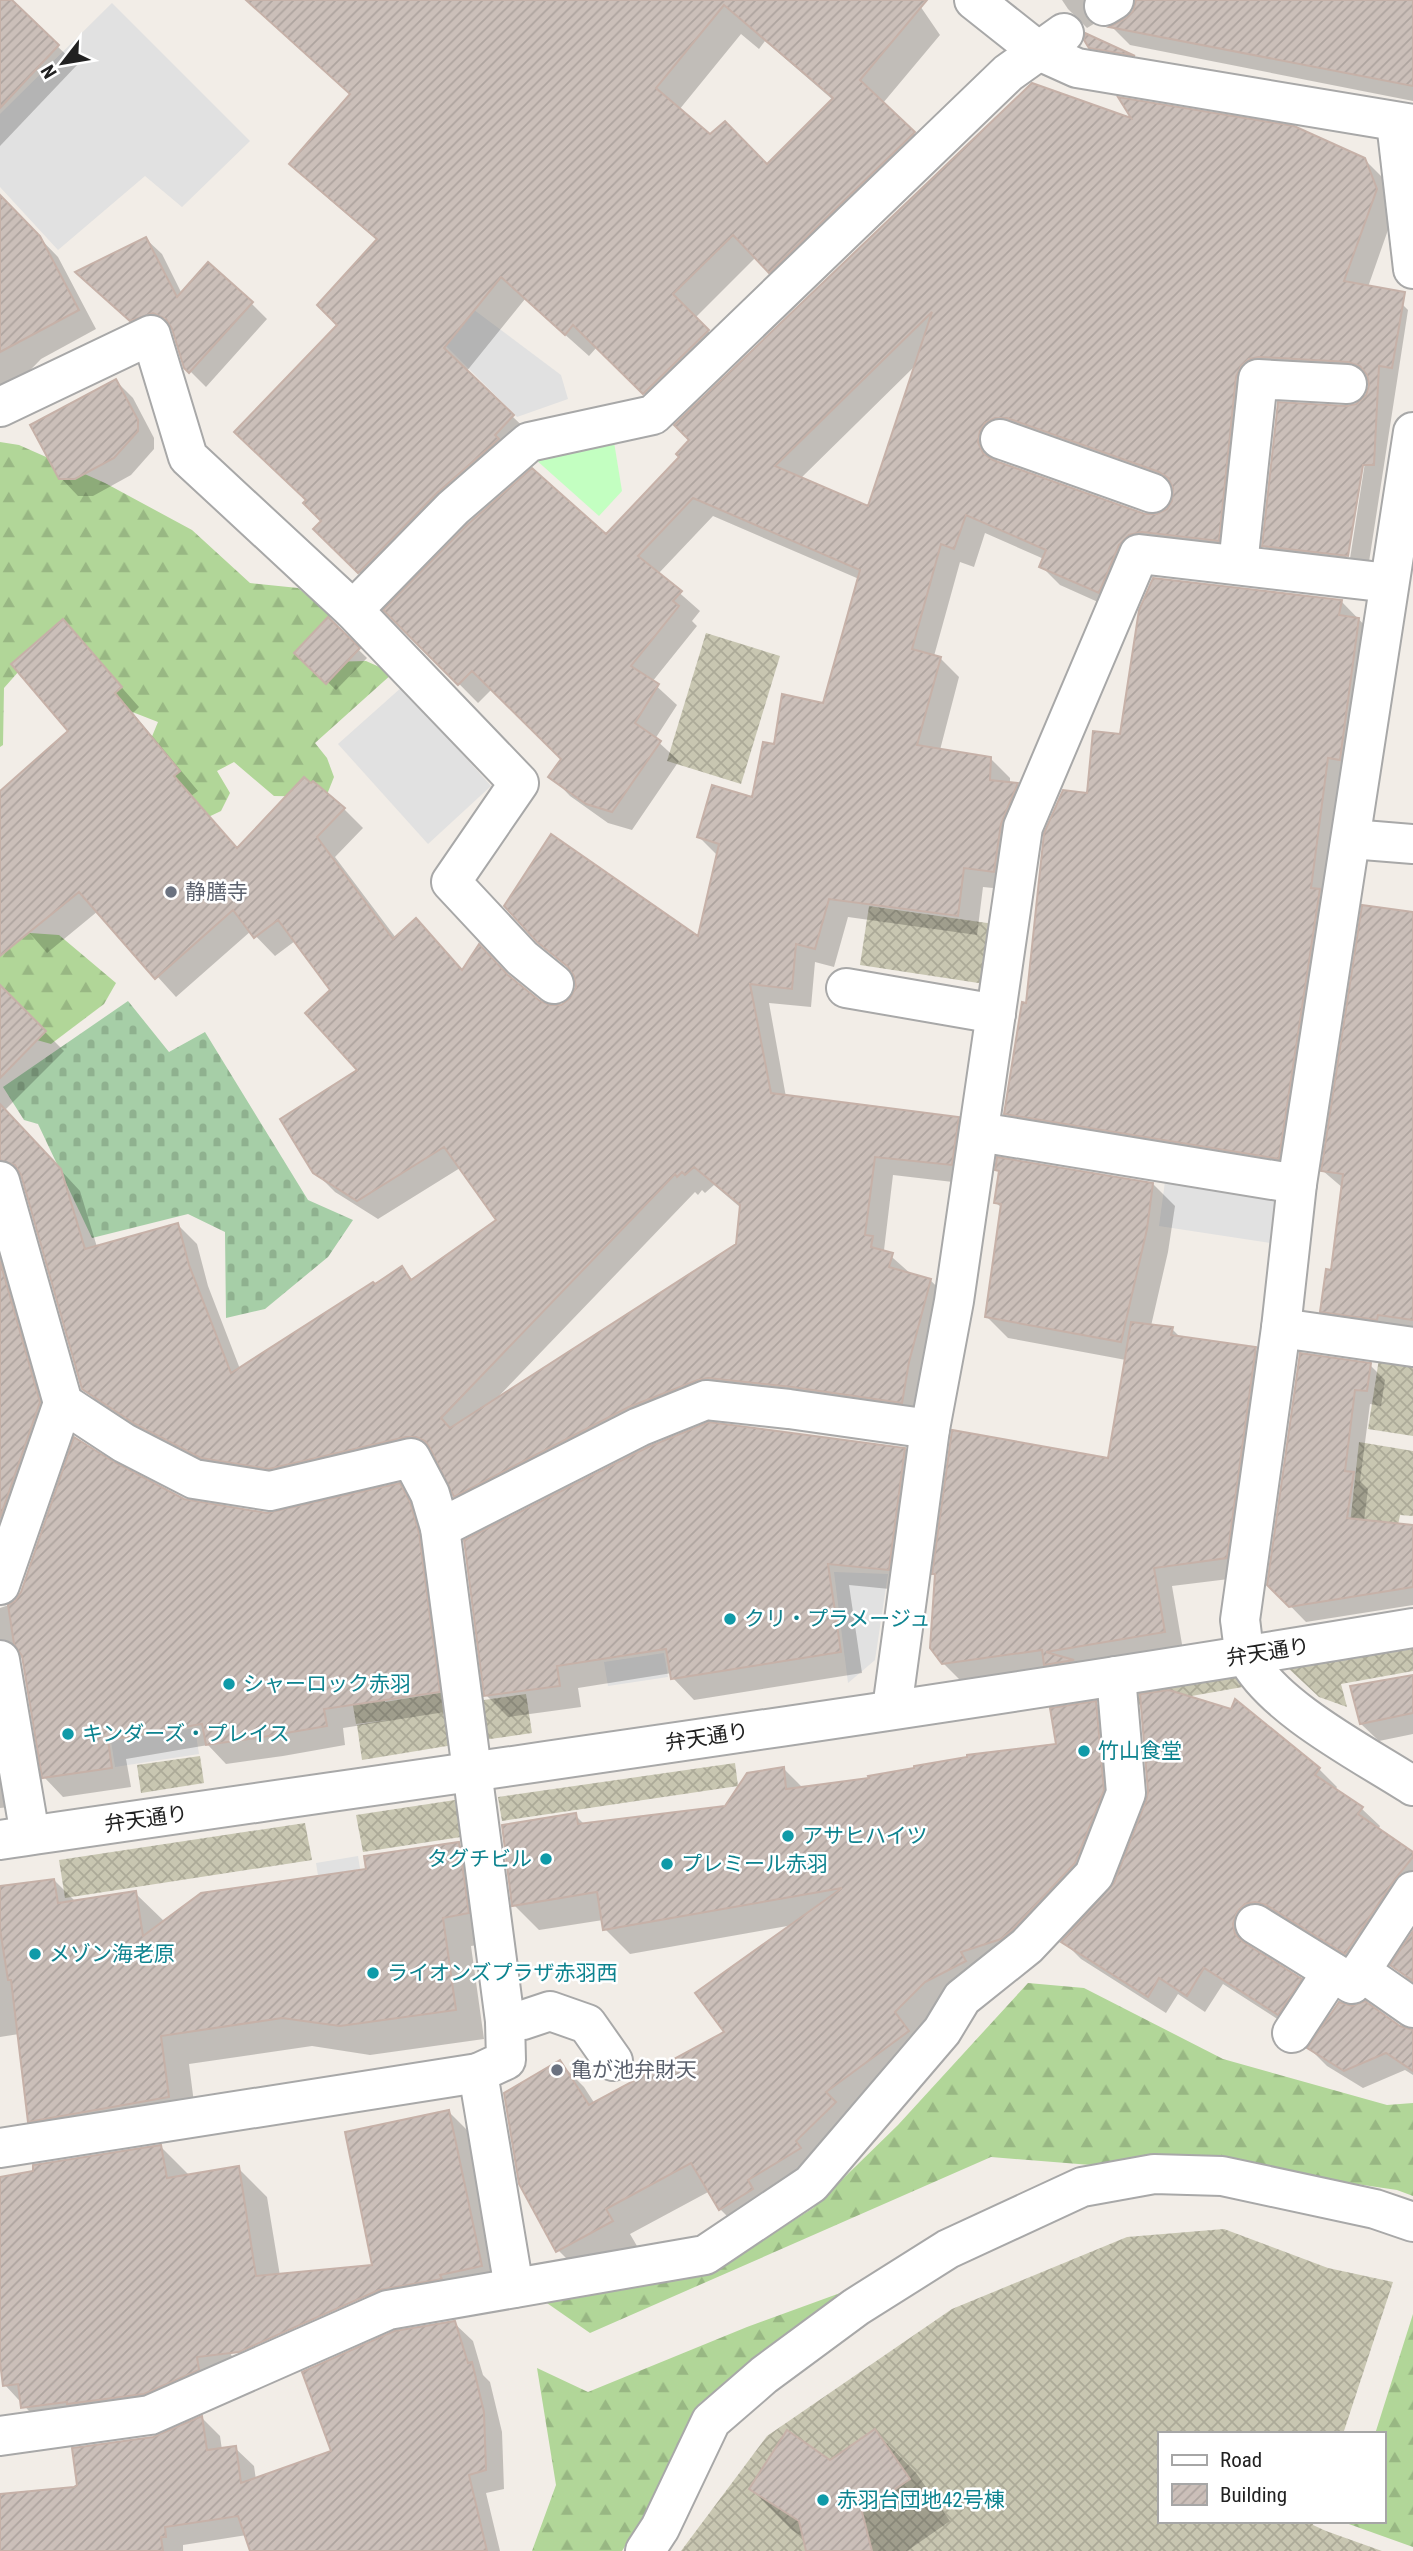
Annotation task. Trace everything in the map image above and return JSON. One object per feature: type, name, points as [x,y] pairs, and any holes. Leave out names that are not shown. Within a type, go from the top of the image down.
[{"type":"street","points":[[974,0],[1051,42],[1077,68],[1404,123],[1413,269]]},
{"type":"street","points":[[353,610],[453,508],[529,442],[653,415],[1007,72],[1051,42]]},
{"type":"street","points":[[0,408],[151,335],[188,457],[353,610],[519,783],[451,882],[522,958],[554,984]]},
{"type":"street","points":[[1238,565],[1258,379],[1348,384]]},
{"type":"street","points":[[1413,437],[1297,1184],[1281,1328],[1240,1620],[1246,1656],[1269,1689],[1297,1712],[1413,1786]]},
{"type":"street","points":[[1000,439],[1152,493]]},
{"type":"street","points":[[892,1709],[930,1429],[954,1301],[1023,827],[1139,554],[1389,583]]},
{"type":"street","points":[[1351,839],[1413,844]]},
{"type":"street","points":[[846,988],[996,1014]]},
{"type":"street","points":[[979,1132],[1297,1184]]},
{"type":"street","points":[[0,1181],[63,1403],[0,1585]]},
{"type":"street","points":[[1281,1328],[1413,1347]]},
{"type":"street","points":[[440,1528],[639,1427],[706,1400],[930,1429]]},
{"type":"street","points":[[0,2147],[478,2073],[506,2060],[505,2021],[440,1528],[430,1494],[411,1458],[270,1491],[194,1479],[124,1443],[63,1403]]},
{"type":"street","name":"弁天通り","points":[[15,1838],[472,1773],[1246,1656],[1413,1628]]},
{"type":"street","points":[[0,1660],[15,1838]]},
{"type":"street","points":[[0,2436],[150,2415],[388,2310],[705,2255],[811,2184],[943,2031],[962,1998],[1027,1946],[1094,1875],[1126,1793],[1116,1676]]},
{"type":"street","points":[[1292,2033],[1413,1891]]},
{"type":"street","points":[[1255,1924],[1413,2008]]},
{"type":"street","points":[[505,2021],[523,2020],[550,2011],[587,2024],[613,2061]]},
{"type":"street","points":[[478,2073],[513,2288]]},
{"type":"street","points":[[645,2551],[660,2528],[711,2421],[764,2375],[856,2307],[948,2249],[1082,2187],[1154,2174],[1222,2176],[1375,2209],[1413,2222]]},
{"type":"shaded area","points":[[112,3],[250,141],[182,207],[145,176],[58,250],[0,187],[0,114]]},
{"type":"shaded area","points":[[442,286],[561,375],[568,399],[517,417],[417,317]]},
{"type":"shaded area","points":[[706,633],[780,656],[741,784],[667,761]]},
{"type":"shaded area","points":[[402,687],[491,786],[428,844],[338,744]]},
{"type":"shaded area","points":[[869,906],[994,924],[985,984],[860,965]]},
{"type":"shaded area","points":[[1166,1174],[1285,1191],[1277,1244],[1159,1226]]},
{"type":"shaded area","points":[[1379,1359],[1413,1365],[1413,1436],[1368,1429]]},
{"type":"shaded area","points":[[1359,1442],[1413,1451],[1413,1516],[1400,1515],[1386,1589],[1342,1597]]},
{"type":"shaded area","points":[[834,1572],[888,1574],[875,1660],[848,1683]]},
{"type":"shaded area","points":[[1413,1649],[1413,1671],[1341,1684],[1347,1707],[1319,1697],[1288,1668]]},
{"type":"shaded area","points":[[664,1653],[668,1677],[608,1686],[604,1662]]},
{"type":"shaded area","points":[[1246,1675],[1254,1685],[1129,1707],[1126,1693]]},
{"type":"shaded area","points":[[381,1676],[385,1702],[445,1692],[453,1745],[362,1760],[357,1725],[387,1720],[356,1724],[349,1681]]},
{"type":"shaded area","points":[[526,1694],[532,1733],[476,1741],[470,1702]]},
{"type":"shaded area","points":[[195,1728],[199,1754],[115,1767],[111,1741]]},
{"type":"shaded area","points":[[200,1756],[204,1783],[141,1793],[137,1765]]},
{"type":"shaded area","points":[[735,1763],[738,1786],[502,1821],[498,1797]]},
{"type":"shaded area","points":[[455,1800],[461,1837],[363,1852],[356,1815]]},
{"type":"shaded area","points":[[305,1823],[312,1860],[65,1898],[59,1860]]},
{"type":"shaded area","points":[[358,1856],[368,1918],[326,1925],[316,1863]]},
{"type":"shaded area","points":[[1224,2229],[1328,2268],[1393,2282],[1344,2432],[1158,2432],[1158,2523],[1314,2523],[1326,2531],[1382,2551],[681,2551],[767,2436],[952,2309],[1127,2237]]},
{"type":"green space","points":[[0,442],[19,445],[105,483],[192,530],[250,583],[298,588],[330,614],[326,662],[366,661],[393,673],[315,743],[327,758],[334,777],[326,797],[274,796],[234,762],[217,771],[230,793],[221,811],[183,829],[138,770],[158,722],[94,697],[42,645],[4,688],[3,745],[0,747]]},
{"type":"green space","points":[[614,442],[622,491],[599,516],[535,459]]},
{"type":"green space","points":[[16,932],[59,935],[116,983],[104,1004],[51,1044],[12,1033],[0,1021],[0,940]]},
{"type":"green space","points":[[128,1001],[169,1052],[205,1032],[308,1200],[353,1220],[328,1257],[265,1309],[226,1318],[225,1232],[188,1214],[92,1238],[38,1124],[24,1120],[3,1087]]},
{"type":"green space","points":[[1028,1983],[1084,1988],[1223,2059],[1387,2105],[1413,2103],[1413,2196],[1397,2190],[1160,2155],[1091,2165],[991,2157],[590,2333],[544,2301],[735,2258],[813,2208],[898,2125]]},
{"type":"green space","points":[[843,2292],[700,2403],[642,2519],[622,2551],[532,2551],[556,2485],[537,2368],[588,2392],[747,2327]]},
{"type":"green space","points":[[1413,2314],[1413,2547],[1346,2523],[1385,2523],[1385,2432],[1376,2432]]},
{"type":"building","points":[[0,0],[12,0],[59,45],[0,108]]},
{"type":"building","points":[[246,0],[927,0],[860,80],[915,132],[769,273],[733,235],[673,294],[709,330],[643,394],[573,325],[565,335],[501,277],[444,348],[514,415],[495,435],[499,439],[437,493],[358,573],[313,529],[321,521],[303,503],[306,500],[234,432],[337,325],[317,305],[377,239],[289,164],[350,94]],"holes":[[[724,5],[833,98],[767,164],[725,121],[710,134],[656,88]]]},
{"type":"building","points":[[1136,0],[1413,0],[1413,86],[1109,27],[1133,11]]},
{"type":"building","points":[[1085,33],[1135,56],[1089,48],[1084,40]]},
{"type":"building","points":[[1032,83],[1131,118],[1118,97],[1294,126],[1365,158],[1377,189],[1344,281],[1405,292],[1392,368],[1379,366],[1374,465],[1363,465],[1348,556],[1262,546],[1278,402],[1346,406],[1356,404],[1366,395],[1369,385],[1367,375],[1360,366],[1348,362],[1259,357],[1249,359],[1241,366],[1236,377],[1219,541],[1142,532],[1129,535],[1119,545],[1099,593],[1039,567],[1046,550],[966,515],[954,549],[941,544],[912,649],[941,657],[917,745],[991,757],[990,780],[1018,783],[1001,824],[994,872],[964,868],[958,916],[829,899],[815,949],[796,944],[792,989],[750,984],[771,1093],[959,1117],[952,1165],[875,1157],[865,1235],[873,1236],[871,1247],[893,1253],[889,1267],[931,1279],[909,1362],[902,1403],[792,1387],[708,1378],[698,1380],[629,1407],[454,1497],[430,1448],[425,1441],[416,1437],[406,1437],[269,1469],[201,1458],[135,1424],[82,1389],[21,1175],[15,1165],[0,1160],[0,1104],[61,1169],[85,1249],[178,1223],[189,1265],[231,1373],[402,1266],[411,1280],[496,1220],[444,1147],[357,1201],[313,1173],[280,1119],[357,1070],[305,1013],[330,990],[278,920],[254,938],[233,910],[155,979],[79,892],[0,956],[0,791],[68,731],[11,664],[63,619],[122,687],[115,693],[180,771],[174,776],[237,848],[304,777],[311,783],[313,781],[345,808],[317,837],[393,939],[416,918],[462,970],[479,944],[508,975],[540,1001],[561,1005],[570,998],[576,987],[574,976],[568,967],[537,942],[504,906],[551,834],[698,936],[719,844],[697,837],[712,785],[752,797],[763,742],[774,744],[782,694],[823,703],[860,570],[693,498],[638,556],[682,591],[673,601],[679,606],[631,666],[659,684],[635,723],[661,741],[612,812],[586,804],[548,777],[561,759],[472,671],[458,685],[383,610],[468,524],[532,468],[606,534],[679,457],[676,454],[689,440],[674,425]],"holes":[[[932,312],[868,506],[775,466]],[[995,418],[1007,418],[1159,472],[1168,478],[1173,488],[1172,501],[1167,509],[1157,514],[1145,514],[993,460],[983,453],[978,442],[985,423]],[[694,1167],[740,1205],[736,1244],[450,1428],[441,1418],[675,1174],[677,1177],[682,1172],[685,1175]]]},
{"type":"building","points":[[0,195],[40,236],[79,310],[0,352]]},
{"type":"building","points":[[146,237],[177,297],[208,262],[253,302],[189,373],[184,368],[172,329],[166,319],[153,313],[130,321],[75,272]]},
{"type":"building","points":[[116,379],[138,420],[138,431],[114,458],[75,479],[59,479],[30,425]]},
{"type":"building","points":[[1153,578],[1342,600],[1339,615],[1359,618],[1340,760],[1328,758],[1311,888],[1320,889],[1279,1159],[1004,1114],[1022,1002],[1026,1003],[1044,833],[1063,790],[1087,793],[1093,731],[1120,734],[1139,610]]},
{"type":"building","points":[[328,617],[360,648],[326,684],[294,653]]},
{"type":"building","points":[[1362,905],[1413,912],[1413,1320],[1378,1315],[1377,1320],[1320,1312],[1326,1269],[1331,1270],[1343,1174],[1321,1171]]},
{"type":"building","points":[[0,985],[46,1031],[0,1078]]},
{"type":"building","points":[[997,1157],[1153,1183],[1147,1229],[1121,1342],[985,1317],[1001,1204],[994,1203],[999,1171],[995,1170]]},
{"type":"building","points":[[0,1261],[40,1402],[0,1518]]},
{"type":"building","points":[[1131,1322],[1173,1327],[1171,1335],[1256,1347],[1227,1558],[1154,1568],[1165,1632],[1046,1652],[1074,1660],[1044,1665],[1042,1650],[942,1664],[930,1648],[935,1574],[932,1574],[952,1430],[1108,1458]]},
{"type":"building","points":[[1300,1353],[1371,1363],[1367,1391],[1355,1390],[1345,1471],[1354,1472],[1347,1518],[1413,1525],[1413,1587],[1289,1607],[1267,1585]]},
{"type":"building","points":[[709,1422],[905,1448],[889,1570],[828,1564],[841,1652],[671,1679],[666,1649],[557,1666],[560,1686],[484,1696],[464,1540],[648,1447]]},
{"type":"building","points":[[74,1437],[114,1462],[184,1499],[267,1513],[400,1483],[410,1502],[419,1533],[440,1692],[324,1709],[327,1726],[263,1737],[206,1745],[202,1724],[108,1740],[112,1768],[42,1778],[22,1656],[14,1644],[8,1605],[15,1601],[21,1592]]},
{"type":"building","points":[[1413,1675],[1413,1713],[1360,1724],[1350,1686]]},
{"type":"building","points":[[1169,1690],[1231,1709],[1235,1699],[1320,1768],[1315,1775],[1363,1807],[1358,1814],[1413,1852],[1413,1857],[1395,1879],[1345,1954],[1266,1905],[1255,1902],[1245,1904],[1237,1912],[1233,1924],[1235,1934],[1243,1942],[1302,1979],[1278,2015],[1204,1968],[1187,1996],[1159,1978],[1148,1997],[1061,1942],[1114,1883],[1148,1792],[1140,1694]]},
{"type":"building","points":[[1096,1701],[1104,1790],[1075,1863],[1012,1930],[1001,1939],[961,1952],[966,1961],[925,1982],[895,2012],[909,2031],[826,2092],[836,2102],[796,2141],[801,2148],[748,2180],[753,2189],[719,2210],[691,2163],[606,2209],[613,2221],[556,2252],[519,2184],[504,2093],[560,2060],[589,2105],[724,2032],[695,1993],[842,1888],[603,1930],[597,1892],[512,1906],[502,1825],[576,1813],[578,1824],[725,1806],[747,1773],[784,1767],[786,1789],[869,1778],[868,1776],[967,1755],[1056,1744],[1050,1708]]},
{"type":"building","points":[[459,1842],[469,1913],[443,1918],[456,2010],[340,2026],[282,2018],[161,2036],[169,2097],[28,2122],[11,1980],[8,1980],[0,1929],[0,1886],[54,1879],[58,1903],[136,1891],[143,1936],[201,1893],[366,1869],[364,1856]]},
{"type":"building","points":[[1413,1931],[1413,1981],[1390,1965]]},
{"type":"building","points":[[1365,2001],[1400,2026],[1413,2030],[1413,2071],[1386,2053],[1344,2071],[1307,2048],[1339,2002],[1352,2006]]},
{"type":"building","points":[[449,2110],[482,2266],[440,2275],[442,2279],[379,2290],[239,2352],[197,2357],[199,2370],[144,2394],[21,2408],[18,2384],[3,2386],[0,2362],[0,2177],[33,2171],[33,2165],[161,2145],[167,2178],[239,2166],[256,2276],[372,2265],[345,2132]]},
{"type":"building","points":[[455,2321],[468,2363],[472,2362],[484,2412],[486,2470],[469,2475],[487,2551],[250,2551],[238,2516],[165,2527],[166,2537],[161,2537],[163,2551],[0,2551],[0,2494],[74,2487],[77,2485],[72,2448],[153,2437],[202,2416],[207,2450],[236,2446],[241,2483],[331,2451],[302,2372],[394,2331]]},
{"type":"building","name":"赤羽台団地42号棟","points":[[875,2429],[910,2479],[862,2512],[872,2551],[806,2551],[799,2521],[749,2489],[787,2430],[830,2460]]},
{"type":"place","name":"静膳寺","points":[[171,892]]},
{"type":"place","name":"クリ・プラメージュ","points":[[730,1619]]},
{"type":"place","name":"シャーロック赤羽","points":[[229,1684]]},
{"type":"place","name":"キンダーズ・プレイス","points":[[68,1734]]},
{"type":"place","name":"竹山食堂","points":[[1084,1751]]},
{"type":"place","name":"アサヒハイツ","points":[[788,1836]]},
{"type":"place","name":"タグチビル","points":[[546,1859]]},
{"type":"place","name":"プレミール赤羽","points":[[667,1864]]},
{"type":"place","name":"メゾン海老原","points":[[35,1954]]},
{"type":"place","name":"ライオンズプラザ赤羽西","points":[[373,1973]]},
{"type":"place","name":"亀が池弁財天","points":[[557,2070]]},
{"type":"place","name":"赤羽台団地42号棟","points":[[823,2500]]}]
